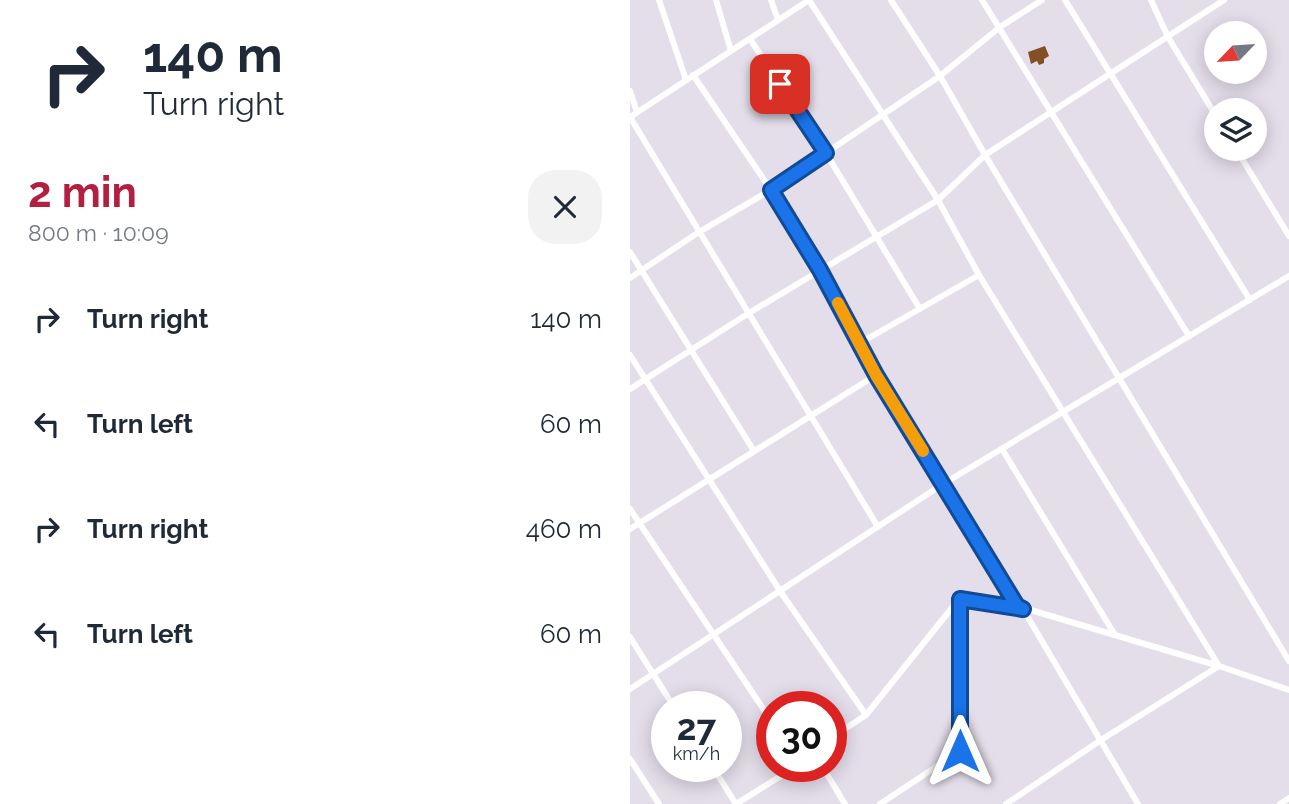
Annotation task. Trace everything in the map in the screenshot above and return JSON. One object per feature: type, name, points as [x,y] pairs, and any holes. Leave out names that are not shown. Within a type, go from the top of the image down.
[{"type":"street","points":[[659,0],[686,80]]},
{"type":"street","points":[[716,0],[731,51]]},
{"type":"street","points":[[771,0],[778,20]]},
{"type":"street","points":[[632,116],[809,0],[938,200],[979,275],[1219,666]]},
{"type":"street","points":[[891,0],[940,76],[1289,661]]},
{"type":"street","points":[[982,0],[1189,336]]},
{"type":"street","points":[[630,278],[699,232],[771,190],[884,114],[940,76],[1000,27],[1042,0]]},
{"type":"street","points":[[1065,0],[1250,300]]},
{"type":"street","points":[[1151,0],[1168,37],[1205,98]]},
{"type":"street","points":[[630,389],[749,313],[938,200],[985,155],[1224,0]]},
{"type":"street","points":[[750,38],[826,153],[920,309]]},
{"type":"street","points":[[694,75],[771,190],[820,270],[876,375],[1017,606],[1023,609],[1138,804]]},
{"type":"street","points":[[630,91],[632,116],[877,527]]},
{"type":"street","points":[[1243,161],[1289,236]]},
{"type":"street","points":[[630,252],[754,451]]},
{"type":"street","points":[[860,343],[979,275]]},
{"type":"street","points":[[630,690],[943,484],[1289,276]]},
{"type":"street","points":[[630,355],[780,591],[866,715]]},
{"type":"street","points":[[630,529],[876,375]]},
{"type":"street","points":[[1002,449],[1115,635]]},
{"type":"street","points":[[630,509],[756,698]]},
{"type":"street","points":[[960,599],[1023,609],[1219,666],[1289,690]]},
{"type":"street","points":[[847,727],[866,715],[960,599]]},
{"type":"street","points":[[880,804],[960,751],[960,599]]},
{"type":"street","points":[[630,637],[664,691]]},
{"type":"street","points":[[1006,804],[1219,666]]},
{"type":"street","points":[[630,759],[659,804]]},
{"type":"street","points":[[722,782],[736,804],[771,782]]},
{"type":"street","points":[[832,782],[845,804]]},
{"type":"street","points":[[1280,804],[1289,798]]},
{"type":"building","points":[[1045,46],[1049,56],[1044,59],[1044,63],[1039,65],[1037,61],[1031,64],[1028,52]]},
{"type":"slow traffic","points":[[838,303],[876,375],[923,451]]},
{"type":"route","points":[[780,84],[826,153],[771,190],[820,270],[876,375],[1017,606],[1023,609],[960,599],[960,751]]}]
